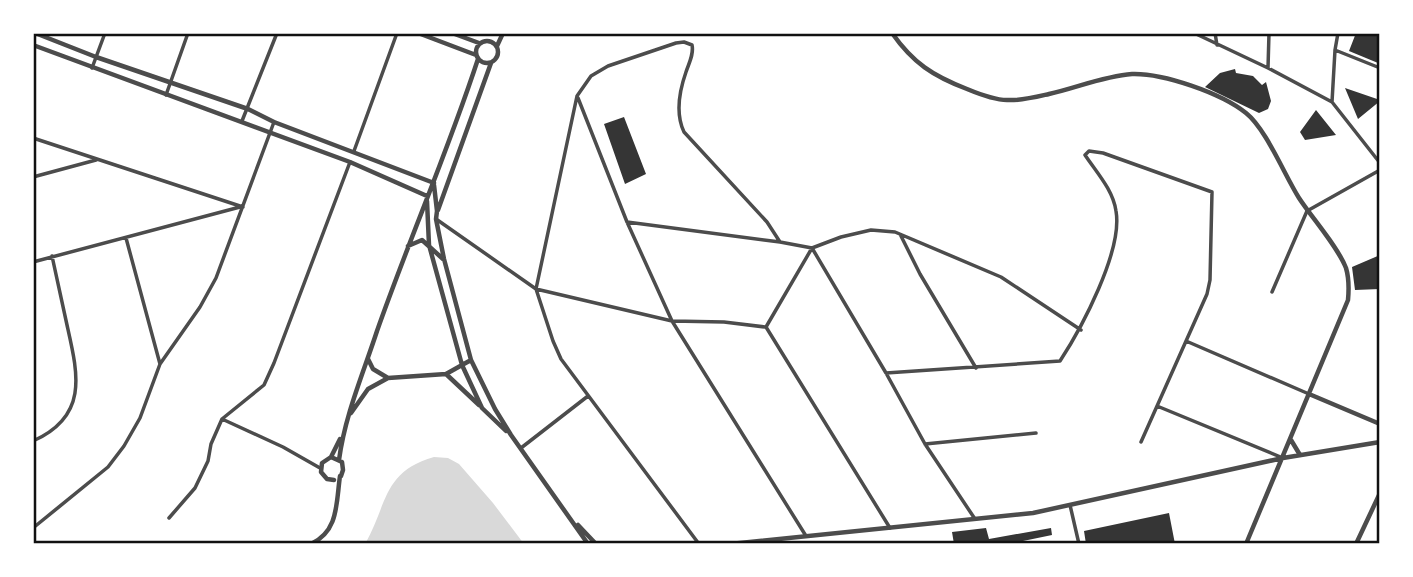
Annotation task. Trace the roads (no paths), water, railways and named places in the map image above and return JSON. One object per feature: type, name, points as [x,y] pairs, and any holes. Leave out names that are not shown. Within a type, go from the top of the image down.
[{"type":"street","points":[[35,33],[247,109],[433,183]]},
{"type":"street","points":[[92,68],[105,33]]},
{"type":"street","points":[[166,95],[188,33]]},
{"type":"street","points":[[242,121],[276,33]]},
{"type":"street","points":[[354,151],[397,33]]},
{"type":"street","points":[[418,33],[477,57],[485,63],[491,63]]},
{"type":"street","points":[[453,33],[479,43],[492,42],[497,47]]},
{"type":"street","points":[[486,41],[489,33]]},
{"type":"street","points":[[503,33],[497,47],[498,55],[491,63],[436,219],[471,360],[510,435],[588,544]]},
{"type":"street","points":[[892,33],[900,45],[927,71],[989,97],[1006,101],[1129,74],[1146,74],[1193,87],[1229,101],[1247,114],[1259,128],[1307,211],[1345,266],[1349,288],[1348,300],[1246,544]]},
{"type":"street","points":[[1194,33],[1332,102],[1380,163]]},
{"type":"street","points":[[1215,33],[1216,45]]},
{"type":"street","points":[[1268,68],[1269,33]]},
{"type":"street","points":[[1332,102],[1338,33]]},
{"type":"street","points":[[699,544],[561,359],[536,289],[577,96],[591,76],[608,66],[676,43],[684,42],[692,46],[692,55],[681,87],[679,122],[684,132],[767,222],[780,242]]},
{"type":"street","points":[[339,460],[346,419],[407,246],[433,183],[477,57],[479,43]]},
{"type":"street","points":[[33,45],[350,162],[427,196]]},
{"type":"street","points":[[1335,50],[1380,68]]},
{"type":"street","points":[[577,96],[627,222],[673,321],[806,536]]},
{"type":"street","points":[[33,528],[108,467],[140,418],[160,364],[210,288],[274,122]]},
{"type":"street","points":[[33,138],[243,207]]},
{"type":"street","points":[[886,373],[1060,361],[1081,330],[1113,250],[1117,213],[1110,191],[1084,155],[1089,150],[1103,153],[1212,192],[1210,280],[1207,294],[1140,442]]},
{"type":"street","points":[[33,177],[98,160]]},
{"type":"street","points":[[169,518],[195,488],[208,461],[211,444],[222,419],[264,385],[350,162]]},
{"type":"street","points":[[1272,292],[1307,211],[1380,170]]},
{"type":"street","points":[[433,183],[437,211]]},
{"type":"street","points":[[427,196],[429,244],[462,365],[482,408]]},
{"type":"street","points":[[33,262],[243,207]]},
{"type":"street","points":[[436,219],[536,289],[673,321],[724,322],[765,327]]},
{"type":"street","points":[[627,222],[812,248],[841,237],[872,230],[900,234],[1001,276],[1081,330]]},
{"type":"street","points":[[900,234],[920,274],[976,368]]},
{"type":"street","points":[[126,237],[160,364]]},
{"type":"street","points":[[407,246],[417,240],[429,244],[444,259]]},
{"type":"street","points":[[765,327],[812,248]]},
{"type":"street","points":[[812,248],[925,444],[975,519]]},
{"type":"street","points":[[33,441],[60,424],[70,408],[78,377],[52,256]]},
{"type":"street","points":[[765,327],[890,528]]},
{"type":"street","points":[[1186,341],[1380,425]]},
{"type":"street","points":[[368,359],[373,369],[388,378]]},
{"type":"street","points":[[346,419],[369,389],[388,378],[446,374],[471,360]]},
{"type":"street","points":[[446,374],[510,435]]},
{"type":"street","points":[[520,449],[588,396]]},
{"type":"street","points":[[1157,406],[1283,458]]},
{"type":"street","points":[[222,419],[321,466],[324,477],[334,480],[340,477]]},
{"type":"street","points":[[925,444],[1036,433]]},
{"type":"street","points":[[321,466],[331,457],[342,435]]},
{"type":"street","points":[[1290,439],[1300,455]]},
{"type":"street","points":[[730,544],[1033,513],[1283,458],[1380,442]]},
{"type":"street","points":[[311,544],[320,540],[332,524],[343,466],[339,460],[331,457]]},
{"type":"street","points":[[334,480],[337,496]]},
{"type":"street","points":[[1356,544],[1380,493]]},
{"type":"street","points":[[1070,505],[1079,544]]},
{"type":"street","points":[[570,517],[596,544]]}]
